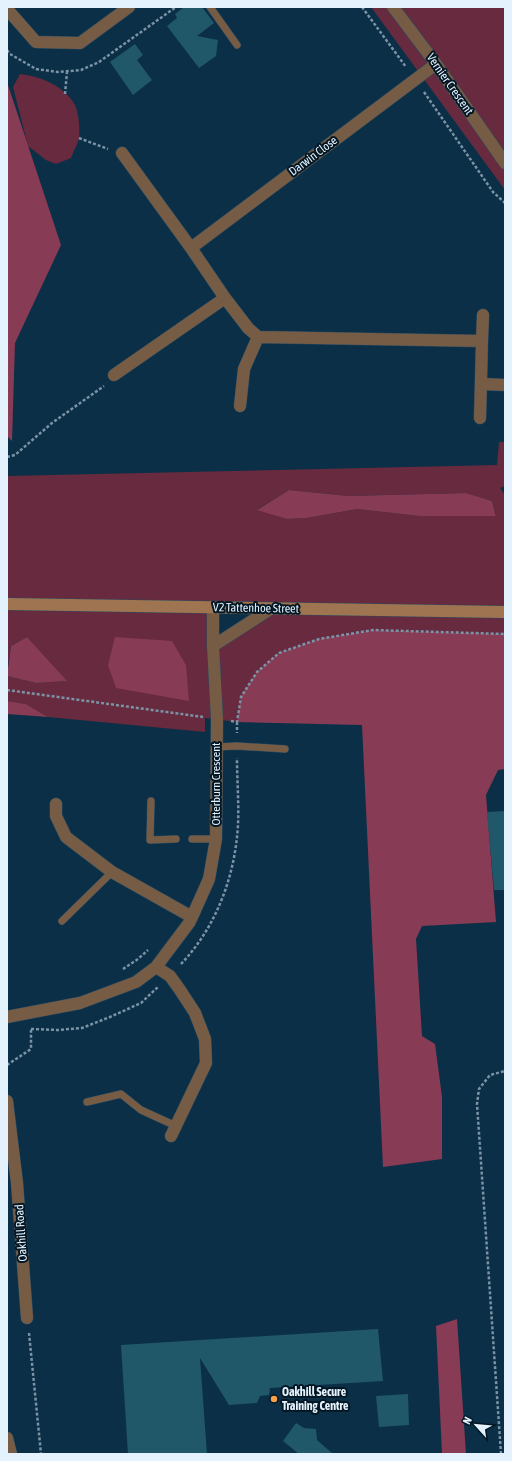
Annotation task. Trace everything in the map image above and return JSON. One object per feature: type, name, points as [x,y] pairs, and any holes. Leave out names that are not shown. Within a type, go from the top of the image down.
[{"type":"street","points":[[7,9],[36,42],[80,43],[129,7]]},
{"type":"street","name":"Vernier Crescent","points":[[393,7],[436,64],[505,163]]},
{"type":"street","name":"Darwin Close","points":[[191,248],[436,64]]},
{"type":"street","points":[[122,153],[248,328],[258,337],[482,341]]},
{"type":"street","points":[[114,375],[226,298]]},
{"type":"street","points":[[480,418],[483,315]]},
{"type":"street","points":[[240,406],[244,370],[258,337]]},
{"type":"street","points":[[482,384],[505,385]]},
{"type":"street","name":"V2 Tattenhoe Street","points":[[7,604],[505,612]]},
{"type":"street","name":"Otterburn Crescent","points":[[7,1018],[80,1003],[136,982],[156,966],[189,923],[209,879],[216,839],[217,720],[213,646],[213,608]]},
{"type":"street","points":[[213,646],[272,608]]},
{"type":"street","points":[[56,804],[56,816],[66,837],[112,872],[192,917]]},
{"type":"street","points":[[156,966],[170,976],[180,990],[195,1013],[206,1039],[206,1064],[173,1131]]},
{"type":"street","name":"Oakhill Road","points":[[7,1101],[17,1183],[27,1318]]},
{"type":"street","points":[[7,1438],[11,1454]]},
{"type":"lane","points":[[210,7],[237,45]]},
{"type":"lane","points":[[216,747],[237,746],[285,749]]},
{"type":"lane","points":[[151,801],[150,840],[176,839]]},
{"type":"lane","points":[[192,839],[216,839]]},
{"type":"lane","points":[[62,921],[112,872]]},
{"type":"lane","points":[[87,1102],[122,1094],[141,1110],[173,1131]]},
{"type":"path","points":[[362,7],[493,192],[505,204]]},
{"type":"path","points":[[65,94],[67,72]]},
{"type":"path","points":[[79,138],[122,153]]},
{"type":"path","points":[[7,457],[14,455],[52,423],[103,386],[114,375]]},
{"type":"path","points":[[7,690],[237,722],[241,697],[257,672],[279,653],[319,639],[373,630],[505,634]]},
{"type":"path","points":[[7,1065],[31,1049],[31,1030]]},
{"type":"path","points":[[501,1454],[477,1104],[479,1089],[490,1075],[505,1071]]},
{"type":"path","points":[[27,1318],[40,1454]]},
{"type":"shaded area","points":[[371,7],[505,7],[505,190]]},
{"type":"shaded area","points":[[20,74],[41,79],[55,85],[61,89],[74,103],[79,123],[79,133],[71,158],[56,164],[46,160],[28,146],[13,87]]},
{"type":"shaded area","points":[[7,82],[61,245],[15,343],[12,441],[7,436]]},
{"type":"shaded area","points":[[499,442],[505,442],[505,486],[500,488],[505,495],[505,634],[373,630],[319,639],[279,653],[241,697],[237,722],[205,718],[205,732],[48,717],[26,704],[7,701],[7,676],[36,683],[66,681],[27,637],[11,646],[7,671],[7,476],[497,465]],"holes":[[[289,490],[348,496],[466,493],[492,501],[496,515],[419,516],[357,509],[307,518],[287,519],[258,509]],[[213,608],[271,608],[213,646]]]},
{"type":"shaded area","points":[[289,490],[348,496],[466,493],[492,501],[496,516],[419,516],[357,509],[307,518],[287,519],[257,510]]},
{"type":"shaded area","points":[[373,630],[505,634],[505,769],[498,770],[486,795],[496,922],[422,926],[416,939],[422,1036],[435,1044],[442,1097],[442,1159],[383,1167],[362,725],[237,722],[241,697],[257,672],[279,653],[319,639]]},
{"type":"shaded area","points":[[27,637],[67,681],[36,683],[7,676],[11,646]]},
{"type":"shaded area","points":[[115,637],[172,641],[186,665],[189,701],[116,688],[108,665]]},
{"type":"shaded area","points":[[7,701],[26,704],[48,717],[7,714]]},
{"type":"shaded area","points":[[457,1319],[466,1454],[442,1454],[436,1326]]},
{"type":"building","points":[[184,7],[202,7],[214,23],[197,36],[218,40],[216,56],[199,68],[167,26],[177,18],[175,14]]},
{"type":"building","points":[[135,44],[143,55],[137,60],[152,80],[133,95],[110,62]]},
{"type":"building","points":[[505,811],[505,890],[494,890],[487,812]]},
{"type":"building","points":[[378,1329],[383,1381],[270,1388],[269,1395],[260,1396],[257,1403],[229,1405],[200,1358],[207,1454],[128,1454],[121,1345]]},
{"type":"building","points":[[408,1394],[409,1425],[379,1427],[376,1396]]},
{"type":"building","points":[[296,1423],[304,1428],[316,1429],[317,1440],[333,1454],[299,1454],[283,1441]]},
{"type":"place","name":"Oakhill Secure Training Centre","points":[[274,1399]]}]
